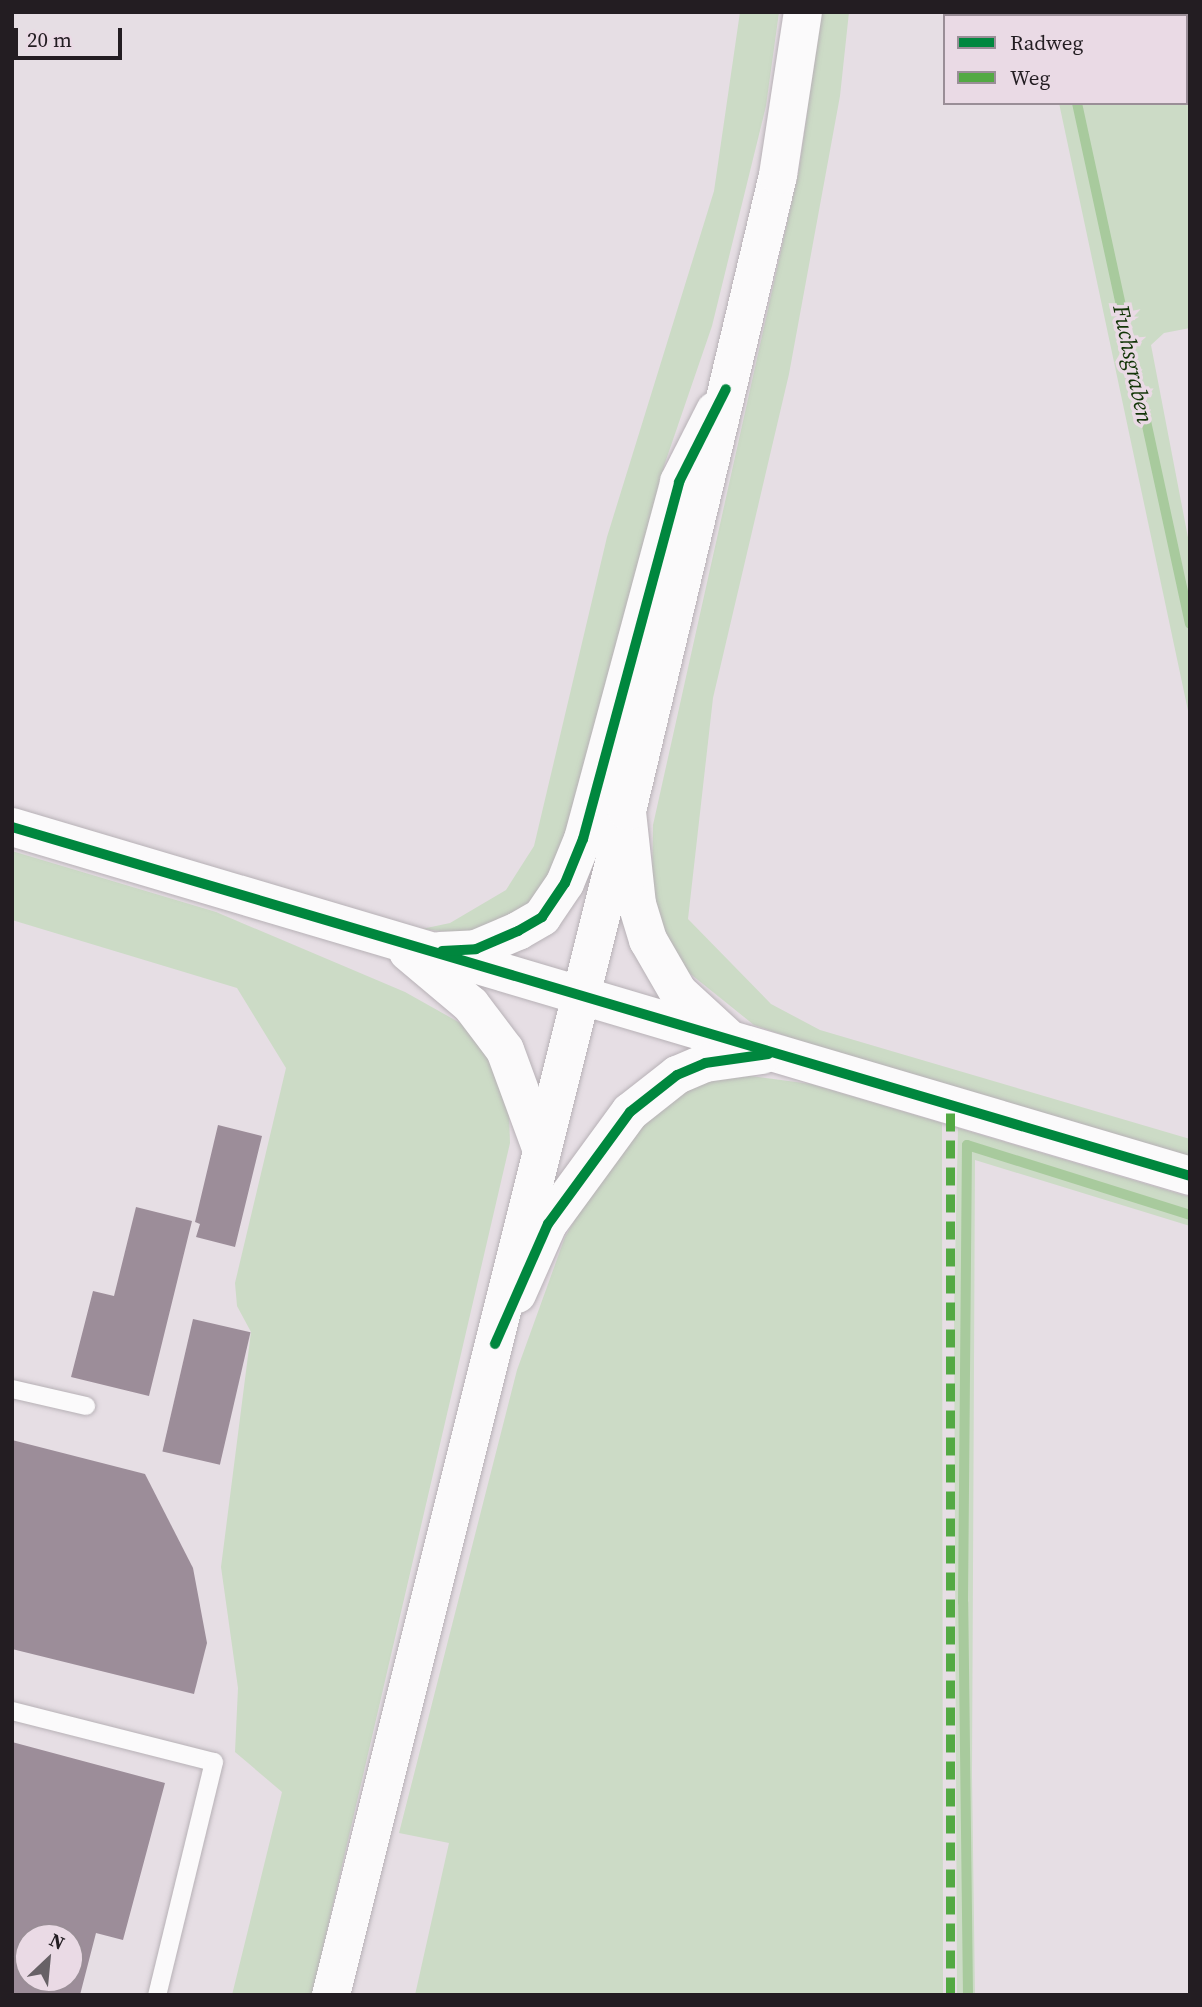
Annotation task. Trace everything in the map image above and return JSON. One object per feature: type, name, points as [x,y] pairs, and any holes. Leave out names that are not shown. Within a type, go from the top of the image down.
[{"type":"street","points":[[331,1995],[627,811],[778,174],[803,12]]},
{"type":"street","points":[[412,947],[476,949],[518,931],[542,917],[565,883],[583,839],[678,482],[726,389]]},
{"type":"street","points":[[627,811],[637,904],[648,940],[678,992],[730,1040]]},
{"type":"street","points":[[12,827],[1190,1176]]},
{"type":"street","points":[[412,947],[471,1005],[505,1050],[541,1148]]},
{"type":"street","points":[[495,1344],[548,1224],[630,1112],[677,1075],[705,1063],[776,1053]]},
{"type":"lane","points":[[12,1389],[86,1406]]},
{"type":"lane","points":[[12,1711],[214,1762],[158,1995]]},
{"type":"green space","points":[[740,12],[779,12],[766,106],[712,326],[665,463],[576,816],[534,904],[475,935],[422,929],[450,923],[506,890],[534,846],[607,537],[714,191]]},
{"type":"green space","points":[[821,12],[849,12],[840,96],[789,374],[713,698],[688,919],[771,1004],[820,1030],[1190,1139],[1190,1159],[882,1070],[754,1025],[688,972],[662,932],[652,886],[653,825],[799,170]]},
{"type":"green space","points":[[1040,12],[1190,12],[1190,328],[1164,333],[1151,345],[1190,548],[1190,720],[1059,105],[1188,105],[1188,14]]},
{"type":"green space","points":[[12,851],[216,912],[405,992],[462,1024],[499,1066],[508,1087],[510,1143],[312,1995],[232,1995],[282,1792],[235,1752],[238,1688],[221,1567],[251,1332],[237,1306],[235,1283],[286,1068],[237,988],[12,920]]},
{"type":"green space","points":[[751,1076],[811,1084],[942,1123],[943,1995],[415,1995],[449,1843],[399,1833],[517,1370],[565,1237],[615,1150],[678,1094],[712,1080]]},
{"type":"green space","points":[[958,1128],[1190,1197],[1190,1226],[975,1160],[972,1775],[975,1995],[957,1995],[954,1311]]},
{"type":"building","points":[[218,1125],[262,1136],[235,1247],[196,1237],[200,1224],[195,1222]]},
{"type":"building","points":[[136,1207],[192,1221],[149,1396],[71,1377],[93,1291],[114,1296]]},
{"type":"building","points":[[193,1319],[250,1332],[220,1465],[162,1452]]},
{"type":"building","points":[[12,1440],[145,1474],[193,1568],[207,1643],[194,1694],[12,1649]]},
{"type":"building","points":[[12,1742],[165,1783],[123,1940],[96,1933],[84,1980],[84,1923],[14,1923],[14,1993],[80,1995],[12,1995]]},
{"type":"waterway","name":"Fuchsgraben","points":[[1077,105],[1190,624]]},
{"type":"waterway","points":[[968,1995],[963,1602],[967,1145],[1190,1215]]},
{"type":"marked path","points":[[950,1104],[950,1995]]},
{"type":"cycle path","points":[[442,951],[476,949],[518,931],[542,917],[565,883],[583,839],[679,482],[726,389]]},
{"type":"cycle path","points":[[12,827],[1190,1176]]},
{"type":"cycle path","points":[[495,1344],[548,1224],[630,1112],[677,1075],[705,1063],[768,1054]]}]
